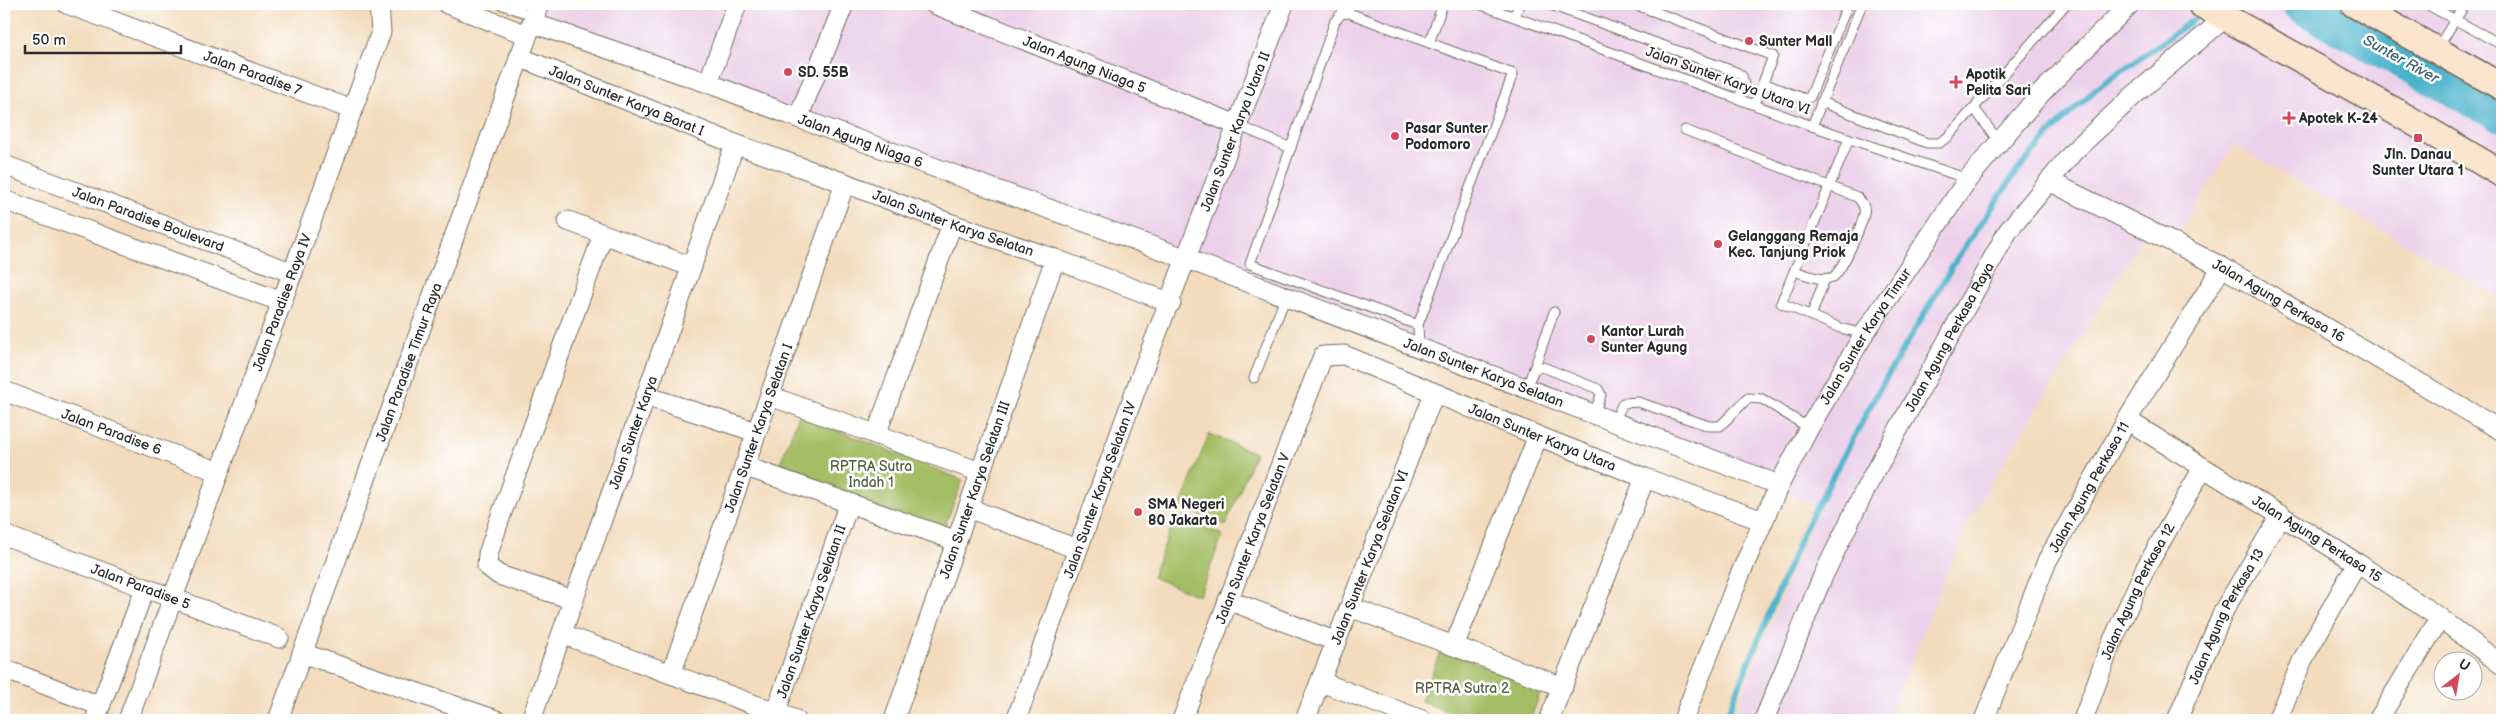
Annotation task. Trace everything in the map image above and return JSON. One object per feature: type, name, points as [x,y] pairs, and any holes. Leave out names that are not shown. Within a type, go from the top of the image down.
[{"type":"main road","points":[[2354,4],[2502,88]]},
{"type":"main road","points":[[2213,11],[2502,174]]},
{"type":"street","name":"Jalan Paradise 7","points":[[67,4],[353,110]]},
{"type":"street","name":"Jalan Paradise Raya IV","points":[[128,720],[381,32],[379,4]]},
{"type":"street","name":"Jalan Agung Niaga 6","points":[[447,4],[533,20],[1187,259]]},
{"type":"street","points":[[708,83],[737,4]]},
{"type":"street","points":[[798,118],[844,4]]},
{"type":"street","name":"Jalan Agung Niaga 5","points":[[934,4],[1237,124]]},
{"type":"street","name":"Jalan Sunter Karya Utara II","points":[[1187,259],[1284,4]]},
{"type":"street","name":"Jalan Sunter Karya Timur","points":[[1682,720],[1762,520],[1809,428],[1864,334],[1968,179],[2041,93],[2130,4]]},
{"type":"street","name":"Jalan Agung Perkasa Raya","points":[[1764,720],[1822,578],[1867,486],[2008,231],[2074,151],[2126,102],[2213,11]]},
{"type":"street","name":"Jalan Paradise Timur Raya","points":[[278,720],[533,20]]},
{"type":"street","name":"Jalan Sunter Karya Barat I","points":[[519,57],[735,144]]},
{"type":"street","name":"Jalan Sunter Karya Selatan","points":[[735,144],[846,183],[952,224],[1055,259],[1170,303]]},
{"type":"street","name":"Jalan Sunter Karya","points":[[531,720],[735,144]]},
{"type":"street","name":"Jalan Paradise Boulevard","points":[[4,165],[293,273]]},
{"type":"street","name":"Jalan Agung Perkasa 16","points":[[2049,181],[2222,267],[2502,431]]},
{"type":"street","name":"Jalan Sunter Karya Selatan I","points":[[671,674],[846,183]]},
{"type":"street","points":[[4,200],[282,302]]},
{"type":"street","points":[[568,221],[692,267]]},
{"type":"street","points":[[876,435],[952,224]]},
{"type":"street","points":[[574,600],[499,575],[487,566],[488,554],[509,492],[603,235]]},
{"type":"street","name":"Jalan Sunter Karya Selatan III","points":[[894,720],[1055,259]]},
{"type":"street","name":"Jalan Sunter Karya Selatan","points":[[1187,259],[1415,344],[1779,485]]},
{"type":"street","name":"Jalan Sunter Karya Selatan IV","points":[[1016,720],[1077,549],[1187,259]]},
{"type":"street","name":"Jalan Agung Perkasa 11","points":[[1984,720],[2047,560],[2127,420],[2222,267]]},
{"type":"street","name":"Jalan Sunter Karya Utara","points":[[1323,356],[1344,355],[1538,436],[1645,478],[1762,520]]},
{"type":"street","name":"Jalan Sunter Karya Selatan V","points":[[1182,720],[1323,356]]},
{"type":"street","name":"Jalan Paradise 6","points":[[4,391],[220,472]]},
{"type":"street","name":"Jalan Sunter Karya Selatan VI","points":[[1305,720],[1434,394]]},
{"type":"street","points":[[646,396],[756,432]]},
{"type":"street","points":[[770,396],[980,472]]},
{"type":"street","name":"Jalan Agung Perkasa 15","points":[[2127,420],[2357,563],[2440,618],[2502,665]]},
{"type":"street","points":[[1454,646],[1538,436]]},
{"type":"street","points":[[744,466],[957,541]]},
{"type":"street","name":"Jalan Agung Perkasa 12","points":[[2083,720],[2109,650],[2145,569],[2203,468]]},
{"type":"street","points":[[1549,720],[1645,478]]},
{"type":"street","name":"Jalan Sunter Karya Selatan II","points":[[774,716],[849,503]]},
{"type":"street","points":[[968,508],[1077,549]]},
{"type":"street","name":"Jalan Agung Perkasa 13","points":[[2177,720],[2225,608],[2281,515]]},
{"type":"street","name":"Jalan Paradise 5","points":[[4,535],[279,638]]},
{"type":"street","points":[[2277,720],[2303,659],[2357,563]]},
{"type":"street","points":[[4,669],[98,713],[145,588]]},
{"type":"street","points":[[1228,600],[1336,642]]},
{"type":"street","points":[[1350,607],[1563,687]]},
{"type":"street","points":[[2378,720],[2440,618]]},
{"type":"street","points":[[562,634],[671,674],[774,716],[796,720]]},
{"type":"street","points":[[302,653],[496,720]]},
{"type":"street","points":[[1321,682],[1422,720]]},
{"type":"lane","points":[[500,4],[533,20]]},
{"type":"lane","points":[[1429,43],[1443,4]]},
{"type":"lane","name":"Jalan Sunter Karya Utara VI","points":[[1479,4],[1812,126],[1968,179]]},
{"type":"lane","points":[[1513,16],[1521,4]]},
{"type":"lane","points":[[1548,4],[1736,72],[1742,76],[1744,84],[1739,98]]},
{"type":"lane","points":[[1634,4],[1773,56],[1755,104]]},
{"type":"lane","points":[[1763,83],[1804,99],[1810,97],[1848,4]]},
{"type":"lane","points":[[1812,126],[1862,4]]},
{"type":"lane","points":[[1821,102],[1927,143],[1938,143],[1948,136],[1974,108],[2066,4]]},
{"type":"lane","points":[[2426,4],[2502,45]]},
{"type":"lane","points":[[2437,50],[2465,4]]},
{"type":"lane","points":[[1415,344],[1418,324],[1513,74],[1349,13],[1341,14],[1335,21],[1250,264],[1418,324]]},
{"type":"lane","points":[[1974,108],[1999,142]]},
{"type":"lane","points":[[1237,124],[1291,148]]},
{"type":"lane","points":[[1685,130],[1857,197],[1864,204],[1864,214],[1842,266],[1834,277],[1825,279],[1794,271]]},
{"type":"lane","points":[[1849,139],[1781,303],[1840,328],[1864,334]]},
{"type":"lane","points":[[1811,316],[1825,279]]},
{"type":"lane","points":[[1254,378],[1286,296]]},
{"type":"lane","points":[[1526,388],[1554,312]]},
{"type":"lane","points":[[1534,369],[1543,366],[1598,389],[1601,395],[1594,414]]},
{"type":"lane","points":[[1614,422],[1623,403],[1638,402],[1709,426],[1720,426],[1748,398],[1762,399],[1809,428]]},
{"type":"shaded area","points":[[521,4],[2502,4],[2502,299],[2234,145],[2174,238],[2147,231],[1971,516],[1887,720],[1732,720],[1819,507]]},
{"type":"green space","name":"RPTRA Sutra Indah 1","points":[[799,415],[963,480],[942,533],[778,468]]},
{"type":"green space","points":[[1209,434],[1255,453],[1226,525],[1180,507]]},
{"type":"green space","points":[[1176,515],[1223,535],[1199,596],[1152,577]]},
{"type":"green space","name":"RPTRA Sutra 2","points":[[1441,649],[1542,689],[1530,720],[1468,720],[1421,701]]},
{"type":"waterway","name":"Sunter River","points":[[2301,4],[2502,114]]},
{"type":"waterway","points":[[1725,720],[1804,530],[1879,390],[1958,257],[2017,171],[2059,124],[2096,89],[2203,13]]},
{"type":"place","name":"Sunter Mall","points":[[1749,41]]},
{"type":"place","name":"SD. 55B","points":[[788,72]]},
{"type":"place","name":"Apotik Pelita Sari","points":[[1956,82]]},
{"type":"place","name":"Apotek K-24","points":[[2289,118]]},
{"type":"place","name":"Pasar Sunter Podomoro","points":[[1395,136]]},
{"type":"place","name":"Jln. Danau Sunter Utara 1","points":[[2418,138]]},
{"type":"place","name":"Gelanggang Remaja Kec. Tanjung Priok","points":[[1718,244]]},
{"type":"place","name":"Kantor Lurah Sunter Agung","points":[[1591,339]]},
{"type":"place","name":"SMA Negeri 80 Jakarta","points":[[1138,512]]}]
